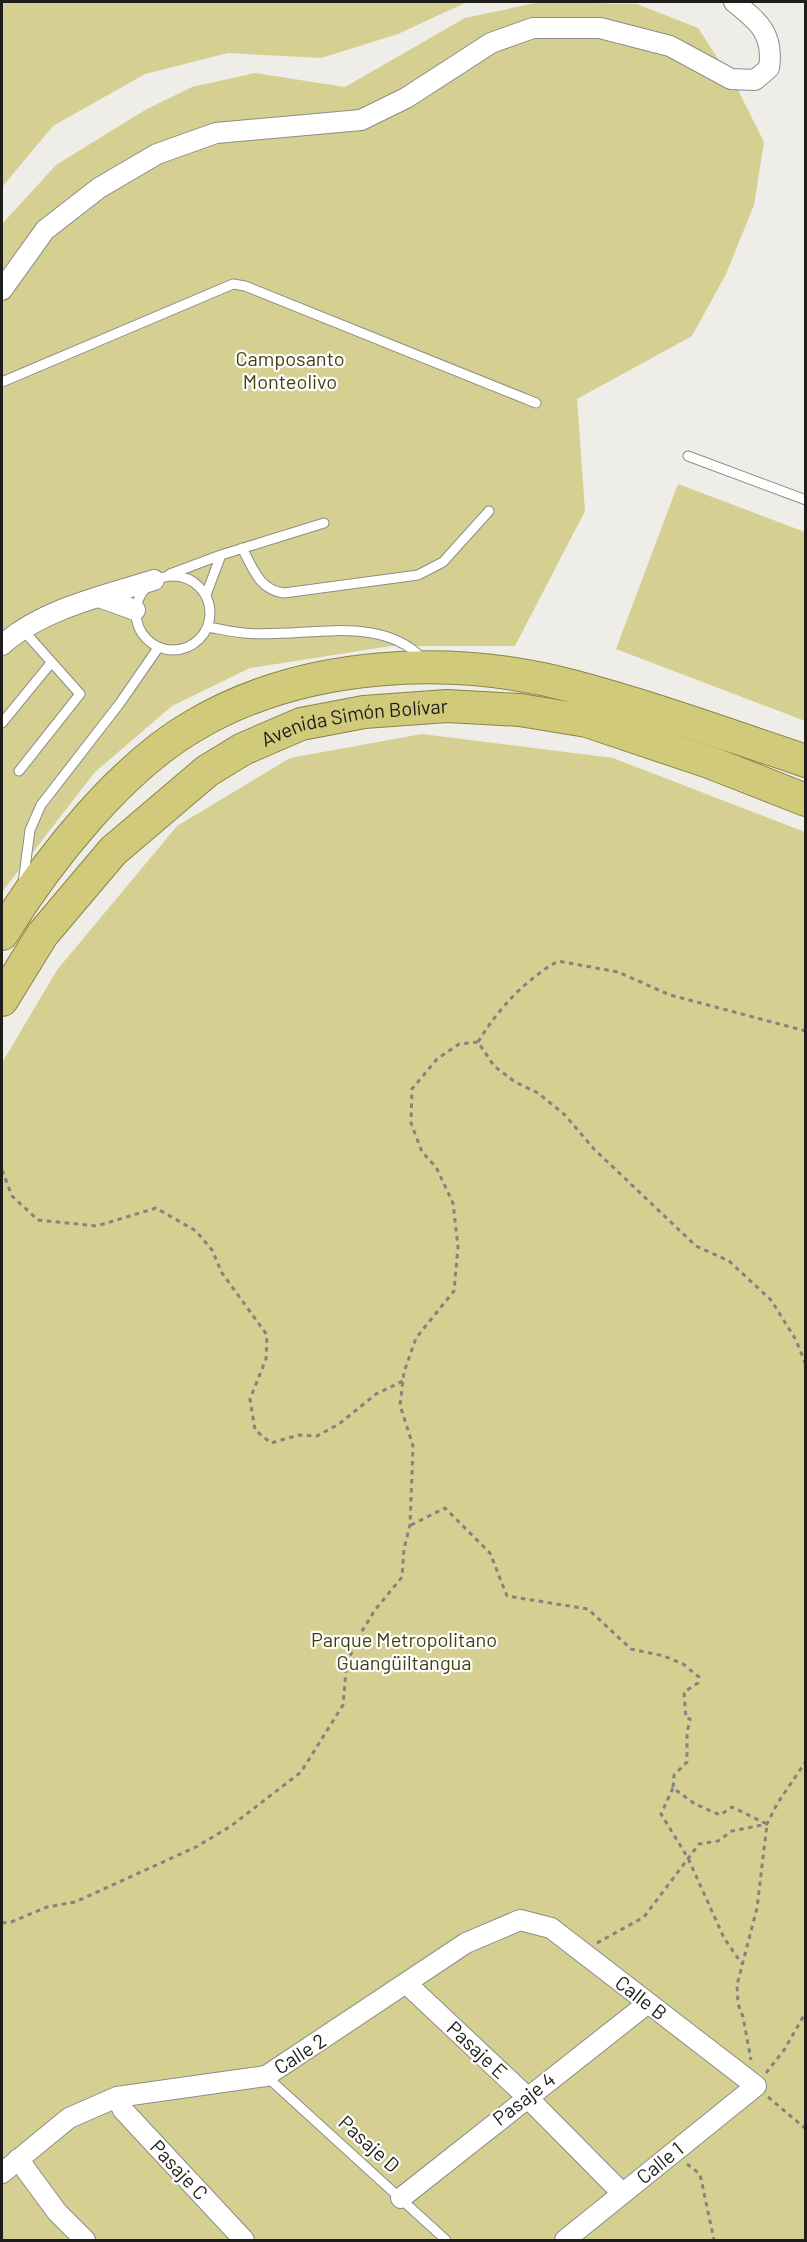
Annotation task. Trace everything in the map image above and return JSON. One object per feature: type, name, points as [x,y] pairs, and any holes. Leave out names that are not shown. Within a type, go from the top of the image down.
[{"type":"highway","name":"Avenida Simón Bolívar","points":[[2,934],[22,901],[87,820],[141,763],[194,725],[245,699],[305,682],[429,665],[505,673],[571,686],[806,761]]},
{"type":"highway","name":"Avenida Simón Bolívar","points":[[2,1000],[42,935],[112,851],[207,771],[243,749],[301,724],[364,712],[447,706],[520,710],[587,721],[709,762],[806,800]]},
{"type":"street","points":[[2,290],[45,230],[99,188],[157,154],[216,133],[361,120],[406,98],[491,43],[534,28],[600,28],[670,46],[731,80],[755,80],[769,68],[772,49],[758,21],[734,2]]},
{"type":"street","points":[[2,645],[21,628],[99,597],[160,578]]},
{"type":"street","points":[[99,597],[135,610]]},
{"type":"street","name":"Calle B","points":[[520,1920],[551,1928],[756,2086]]},
{"type":"street","name":"Calle 2","points":[[2,2173],[69,2118],[117,2097],[266,2076],[466,1943],[520,1920]]},
{"type":"street","name":"Pasaje E","points":[[407,1984],[526,2096],[622,2193]]},
{"type":"street","name":"Pasaje 4","points":[[401,2198],[526,2096],[648,2003]]},
{"type":"street","name":"Calle 1","points":[[565,2241],[756,2086]]},
{"type":"street","name":"Pasaje C","points":[[117,2097],[123,2110],[244,2241]]},
{"type":"street","points":[[18,2159],[57,2212],[85,2241]]},
{"type":"lane","points":[[2,382],[233,284],[288,303],[536,403]]},
{"type":"lane","points":[[688,456],[806,500]]},
{"type":"lane","points":[[242,548],[262,585],[273,592],[284,593],[418,574],[443,562],[489,511]]},
{"type":"lane","points":[[221,555],[206,595],[210,616],[208,627],[193,645],[170,651],[158,648],[140,633],[135,610],[145,588],[160,578],[221,555],[324,523]]},
{"type":"lane","points":[[160,578],[190,580],[206,595]]},
{"type":"lane","points":[[208,627],[245,633],[367,632],[403,642],[429,665]]},
{"type":"lane","points":[[19,771],[80,694],[21,628]]},
{"type":"lane","points":[[22,901],[26,848],[30,830],[41,805],[120,704],[158,648]]},
{"type":"lane","points":[[2,723],[51,663]]},
{"type":"lane","name":"Pasaje D","points":[[266,2076],[446,2241]]},
{"type":"path","points":[[478,1042],[494,1016],[532,976],[558,961],[618,972],[670,995],[806,1031]]},
{"type":"path","points":[[478,1042],[494,1066],[515,1082],[538,1093],[565,1115],[594,1149],[696,1246],[729,1261],[771,1300],[796,1340],[806,1365]]},
{"type":"path","points":[[2,1923],[11,1922],[47,1907],[75,1902],[196,1847],[231,1826],[301,1772],[343,1705],[346,1670],[354,1644],[375,1610],[402,1577],[404,1549],[410,1525],[413,1446],[400,1405],[403,1381],[417,1338],[454,1291],[458,1246],[453,1203],[436,1167],[422,1152],[411,1123],[412,1089],[437,1059],[459,1044],[478,1042]]},
{"type":"path","points":[[2,1170],[12,1196],[38,1220],[97,1226],[156,1208],[196,1231],[212,1250],[222,1273],[267,1335],[266,1359],[250,1398],[255,1430],[271,1443],[299,1435],[317,1436],[339,1424],[376,1394],[403,1381]]},
{"type":"path","points":[[410,1525],[445,1508],[490,1554],[507,1596],[588,1609],[631,1649],[664,1656],[683,1664],[699,1677],[698,1683],[684,1692],[686,1718],[690,1719],[687,1733],[687,1762],[674,1775],[674,1788],[661,1815],[688,1858],[724,1938],[742,1965]]},
{"type":"path","points":[[806,1761],[777,1804],[767,1824],[757,1908],[737,1985],[738,2004],[743,2017],[756,2086],[806,2129]]},
{"type":"path","points":[[674,1788],[695,1804],[720,1815],[732,1807],[767,1824]]},
{"type":"path","points":[[575,1947],[598,1943],[644,1917],[699,1844],[718,1841],[732,1831],[767,1824]]},
{"type":"path","points":[[756,2086],[784,2050],[806,2012]]},
{"type":"path","points":[[687,2141],[690,2155],[687,2165],[700,2174],[714,2241]]},
{"type":"green space","points":[[2,2],[467,2],[398,34],[321,58],[228,53],[145,74],[53,126],[2,187]]},
{"type":"green space","name":"Camposanto Monteolivo","points":[[540,2],[637,4],[698,28],[737,88],[764,142],[754,205],[726,274],[692,336],[577,399],[585,511],[515,646],[391,646],[250,668],[172,706],[95,772],[2,892],[2,224],[56,165],[145,110],[192,87],[255,73],[345,87],[465,18]]},
{"type":"green space","points":[[678,484],[805,532],[805,721],[616,649]]},
{"type":"green space","name":"Parque Metropolitano Guangüiltangua","points":[[422,734],[613,758],[805,832],[805,2240],[2,2240],[2,1063],[57,970],[177,826],[290,758]]}]
